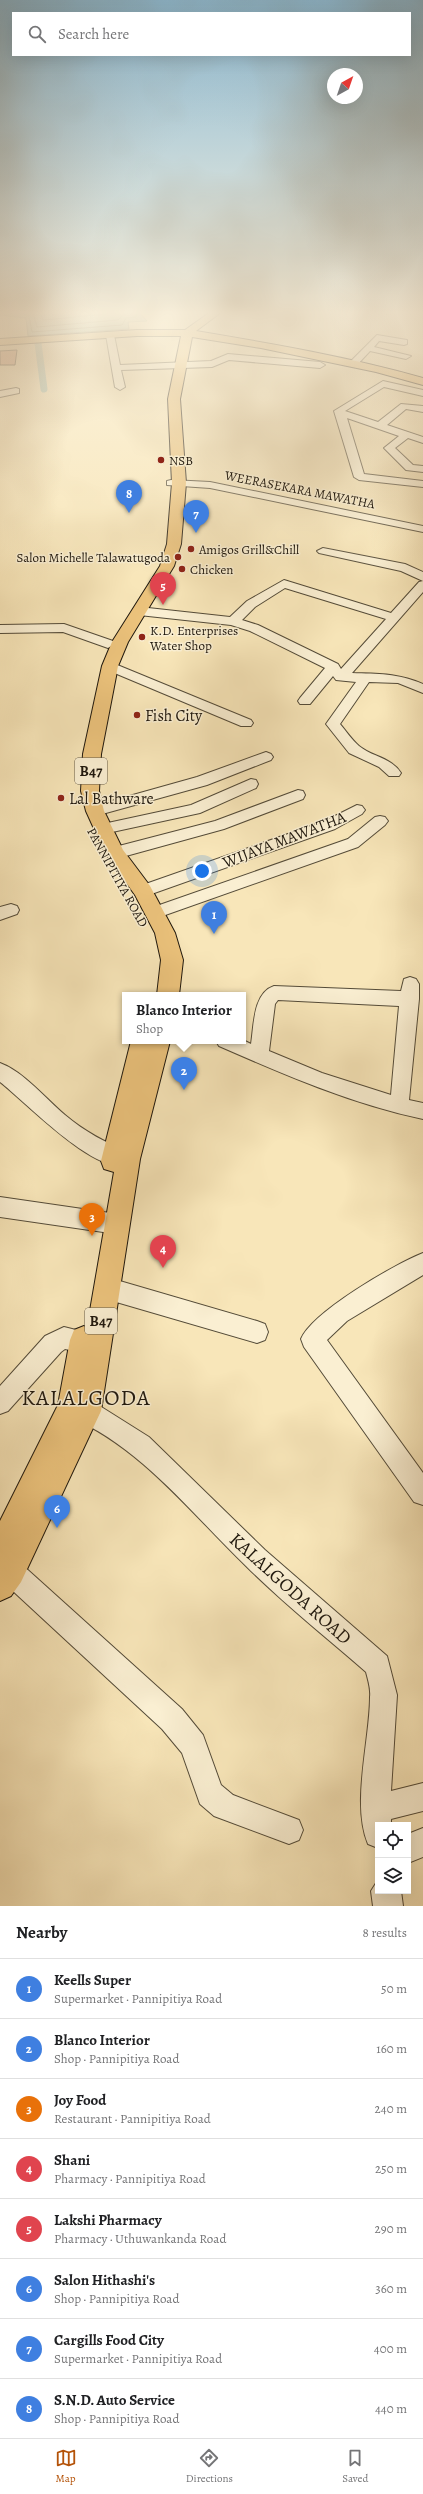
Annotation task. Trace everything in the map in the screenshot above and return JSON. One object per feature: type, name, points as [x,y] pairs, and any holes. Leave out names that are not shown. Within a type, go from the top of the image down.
[{"type":"main road","name":"PANNIPITIYA ROAD","points":[[167,402],[175,483],[174,544],[168,566],[120,642],[110,666],[92,754],[90,791],[95,811],[115,853],[143,891],[165,933],[172,960],[168,992]]},
{"type":"main road","name":"PANNIPITIYA ROAD","points":[[154,992],[157,960],[153,939],[142,917],[101,849],[84,814],[80,792],[82,754],[108,644],[159,563],[166,544],[175,483]]},
{"type":"main road","name":"B47","points":[[79,1410],[84,1342],[110,1223],[141,1044]]},
{"type":"main road","name":"B47","points":[[121,1158],[158,1044]]},
{"type":"main road","name":"B47","points":[[4,1570],[79,1410],[106,1288],[110,1223]]},
{"type":"street","points":[[354,402],[339,411],[359,477],[423,484]]},
{"type":"street","points":[[380,426],[404,406],[423,409]]},
{"type":"street","points":[[340,413],[423,440]]},
{"type":"street","points":[[405,435],[402,440],[389,448],[410,468],[423,469]]},
{"type":"street","name":"WEERASEKARA MAWATHA","points":[[175,483],[210,485],[423,529]]},
{"type":"street","points":[[322,551],[405,568],[423,577]]},
{"type":"street","points":[[233,621],[251,604],[284,584],[392,617]]},
{"type":"street","points":[[305,701],[337,672],[423,585]]},
{"type":"street","points":[[139,611],[233,621],[254,628],[337,672],[400,679],[423,689]]},
{"type":"street","points":[[0,629],[64,628],[108,644]]},
{"type":"street","points":[[110,666],[246,724]]},
{"type":"street","points":[[367,676],[333,724],[354,750],[384,764],[394,773]]},
{"type":"street","points":[[95,811],[202,781],[266,757]]},
{"type":"street","points":[[103,829],[195,809],[251,784]]},
{"type":"street","points":[[115,853],[219,825],[298,795]]},
{"type":"street","name":"WIJAYA MAWATHA","points":[[143,891],[330,825],[357,810]]},
{"type":"street","points":[[154,913],[353,843],[380,821]]},
{"type":"street","points":[[259,1054],[267,1001],[274,993],[410,992],[399,1106]]},
{"type":"street","points":[[232,1044],[318,1080],[399,1106],[423,1111]]},
{"type":"street","points":[[0,1071],[88,1144],[121,1158]]},
{"type":"street","points":[[0,1207],[110,1223]]},
{"type":"street","points":[[423,1263],[339,1314],[312,1339],[423,1494]]},
{"type":"street","points":[[106,1288],[257,1332]]},
{"type":"street","points":[[0,1403],[52,1344],[64,1338],[84,1342]]},
{"type":"street","name":"KALALGODA ROAD","points":[[79,1410],[141,1445],[256,1559],[378,1665],[384,1695],[377,1822]]},
{"type":"street","points":[[4,1570],[172,1719],[193,1745],[210,1794],[224,1806],[289,1830]]},
{"type":"street","points":[[377,1822],[423,1797]]},
{"type":"street","points":[[411,1848],[423,1842]]},
{"type":"street","points":[[386,1894],[388,1906]]},
{"type":"place","name":"NSB","points":[[161,460]]},
{"type":"place","name":"S.N.D. Auto Service","points":[[129,513]]},
{"type":"place","name":"Cargills Food City","points":[[196,533]]},
{"type":"place","name":"Amigos Grill&Chill","points":[[191,549]]},
{"type":"place","name":"Salon Michelle Talawatugoda","points":[[178,557]]},
{"type":"place","name":"Chicken","points":[[182,569]]},
{"type":"place","name":"Lakshi Pharmacy","points":[[163,605]]},
{"type":"place","name":"K.D. Enterprises Water Shop","points":[[142,637]]},
{"type":"place","name":"Fish City","points":[[137,715]]},
{"type":"place","name":"Lal Bathware","points":[[61,798]]},
{"type":"place","name":"Keells Super","points":[[214,934]]},
{"type":"place","name":"Blanco Interior","points":[[184,1090]]},
{"type":"place","name":"Joy Food","points":[[92,1236]]},
{"type":"place","name":"Shani","points":[[163,1268]]},
{"type":"place","name":"Salon Hithashi's","points":[[57,1528]]},
{"type":"district","name":"KALALGODA","points":[[86,1397]]}]
